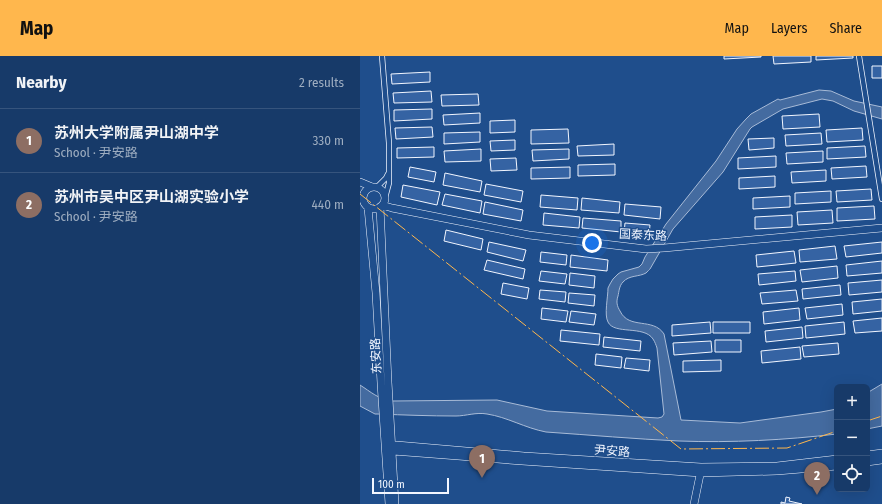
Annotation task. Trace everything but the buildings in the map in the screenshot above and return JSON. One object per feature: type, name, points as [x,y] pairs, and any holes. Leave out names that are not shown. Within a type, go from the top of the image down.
[{"type":"main road","points":[[360,182],[374,187],[382,191],[382,203],[376,209],[368,208],[364,203],[361,193],[374,187]]},
{"type":"main road","name":"国泰东路","points":[[382,203],[392,208],[529,235],[646,249],[882,228]]},
{"type":"main road","name":"东安路","points":[[382,203],[385,383],[389,447],[396,504]]},
{"type":"main road","name":"东安路","points":[[368,208],[385,383]]},
{"type":"main road","name":"东安路","points":[[389,447],[389,504]]},
{"type":"main road","name":"尹安路","points":[[389,447],[522,461],[701,470],[777,471],[834,466]]},
{"type":"main road","points":[[870,455],[882,453]]},
{"type":"main road","name":"尹安路","points":[[701,470],[777,466],[834,459]]},
{"type":"main road","points":[[870,462],[882,460]]},
{"type":"main road","points":[[694,504],[701,470]]},
{"type":"street","points":[[382,56],[389,143],[388,183],[382,203]]},
{"type":"street","points":[[859,56],[882,199]]},
{"type":"street","points":[[374,187],[386,178],[389,172]]},
{"type":"water","points":[[819,90],[831,91],[854,101],[882,107],[882,119],[854,111],[833,101],[822,99],[783,109],[752,127],[723,172],[673,229],[650,269],[646,273],[625,280],[619,289],[617,302],[624,317],[635,322],[654,326],[664,334],[681,420],[740,423],[834,410],[834,434],[739,441],[699,442],[662,440],[546,432],[494,415],[483,414],[427,416],[375,414],[360,406],[360,385],[379,397],[392,401],[497,400],[547,411],[658,418],[662,417],[664,414],[657,348],[653,339],[643,332],[611,326],[606,315],[608,288],[618,274],[639,267],[642,264],[666,224],[716,161],[737,129],[751,114],[778,99],[780,100]]},
{"type":"water","points":[[882,384],[882,426],[870,428],[870,420],[870,391]]},
{"type":"power","points":[[360,194],[681,449],[787,448],[834,432]]},
{"type":"power","points":[[870,420],[882,416]]},
{"type":"place","name":"苏州大学附属尹山湖中学","points":[[482,478]]},
{"type":"place","name":"苏州市吴中区尹山湖实验小学","points":[[817,495]]}]
